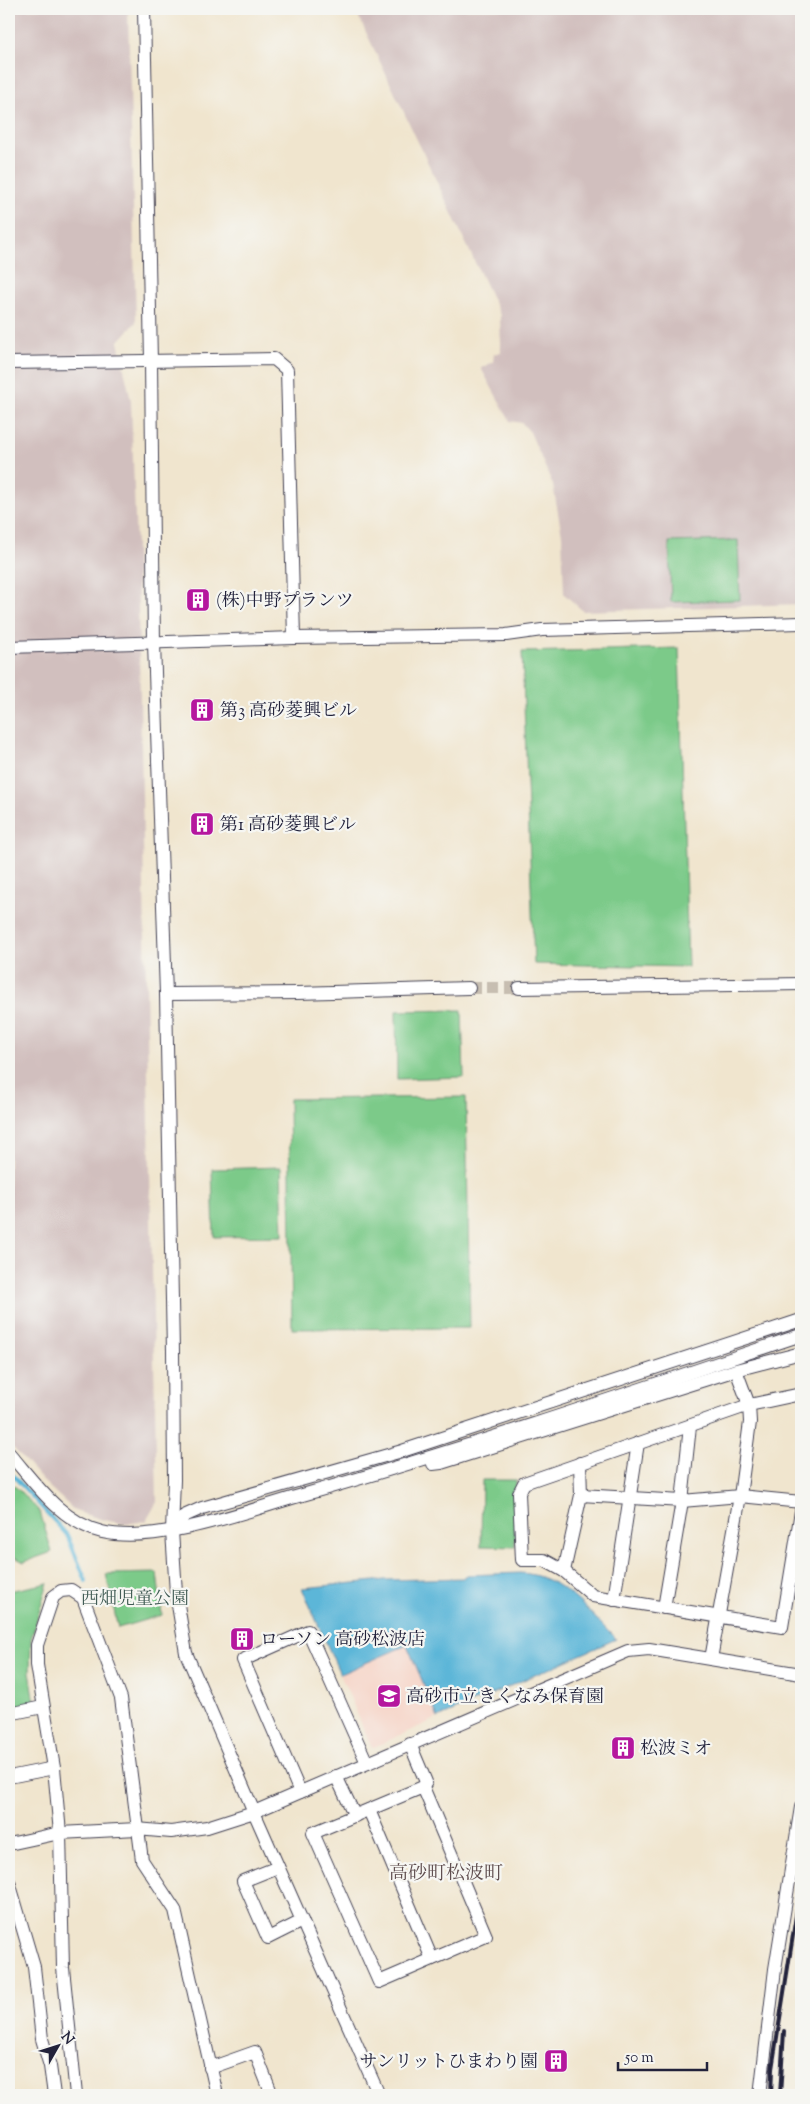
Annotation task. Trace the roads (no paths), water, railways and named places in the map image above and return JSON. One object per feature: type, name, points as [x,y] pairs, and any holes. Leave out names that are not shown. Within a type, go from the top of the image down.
[{"type":"street","points":[[144,9],[154,643],[166,994],[173,1351],[174,1480],[172,1531],[176,1593],[186,1653],[379,2095]]},
{"type":"street","points":[[9,363],[274,359],[287,370],[294,638]]},
{"type":"street","points":[[9,647],[294,638],[506,635],[542,630],[801,623]]},
{"type":"street","points":[[519,988],[801,984]]},
{"type":"street","points":[[166,994],[298,993],[469,988]]},
{"type":"street","points":[[172,1531],[184,1516],[202,1508],[402,1451],[684,1360],[801,1320]]},
{"type":"street","points":[[9,1453],[65,1514],[83,1525],[102,1532],[122,1534],[172,1531],[410,1464],[801,1335]]},
{"type":"street","points":[[410,1464],[441,1463],[736,1370],[801,1353]]},
{"type":"street","points":[[711,1659],[740,1496],[750,1422],[748,1405],[736,1370]]},
{"type":"street","points":[[801,1394],[748,1405],[524,1482],[519,1493],[522,1560],[544,1560],[564,1571],[592,1596],[782,1628],[801,1510]]},
{"type":"street","points":[[664,1608],[682,1501],[690,1426]]},
{"type":"street","points":[[614,1600],[638,1442]]},
{"type":"street","points":[[564,1571],[581,1495],[580,1463]]},
{"type":"street","points":[[581,1495],[682,1501],[740,1496],[801,1502]]},
{"type":"street","points":[[76,2095],[63,1968],[60,1833],[54,1768],[37,1665],[37,1645],[53,1597],[61,1591],[71,1590],[83,1598],[121,1698],[142,1860],[175,1910],[216,2095]]},
{"type":"street","points":[[300,1792],[243,1660],[308,1632],[367,1763]]},
{"type":"street","points":[[9,1844],[60,1833],[137,1830],[163,1833],[207,1827],[254,1812],[628,1651],[649,1649],[801,1674]]},
{"type":"street","points":[[9,1714],[43,1707]]},
{"type":"street","points":[[410,1744],[426,1782],[423,1787],[313,1833],[379,1982],[486,1936],[423,1787]]},
{"type":"street","points":[[9,1777],[54,1768]]},
{"type":"street","points":[[336,1776],[355,1816]]},
{"type":"street","points":[[760,2095],[775,1969],[801,1807]]},
{"type":"street","points":[[369,1810],[432,1959]]},
{"type":"street","points":[[278,1867],[243,1881],[268,1938],[302,1921]]},
{"type":"street","points":[[9,1882],[34,1967],[42,2039],[50,2066],[54,2095]]},
{"type":"street","points":[[210,2068],[255,2052],[272,2095]]},
{"type":"street","points":[[50,2066],[72,2062]]},
{"type":"water","points":[[520,1573],[535,1575],[549,1580],[561,1588],[584,1607],[616,1639],[438,1718],[407,1645],[340,1674],[302,1588],[385,1580],[465,1578],[467,1575]]},
{"type":"waterway","points":[[9,1471],[67,1535],[86,1581]]},
{"type":"tunnel","points":[[469,988],[519,988]]},
{"type":"railway","points":[[771,2095],[772,2069],[801,1884]]},
{"type":"railway","points":[[780,2095],[784,2031]]},
{"type":"place","name":"(株)中野プランツ","points":[[198,600]]},
{"type":"place","name":"第3 高砂菱興ビル","points":[[202,710]]},
{"type":"place","name":"第1 高砂菱興ビル","points":[[202,824]]},
{"type":"place","name":"ローソン 高砂松波店","points":[[242,1639]]},
{"type":"place","name":"高砂市立きくなみ保育園","points":[[389,1696]]},
{"type":"place","name":"松波ミオ","points":[[623,1748]]},
{"type":"place","name":"サンリットひまわり園","points":[[556,2061]]},
{"type":"district","name":"高砂町松波町","points":[[446,1872]]},
{"type":"park label","name":"西畑児童公園","points":[[135,1598]]}]
